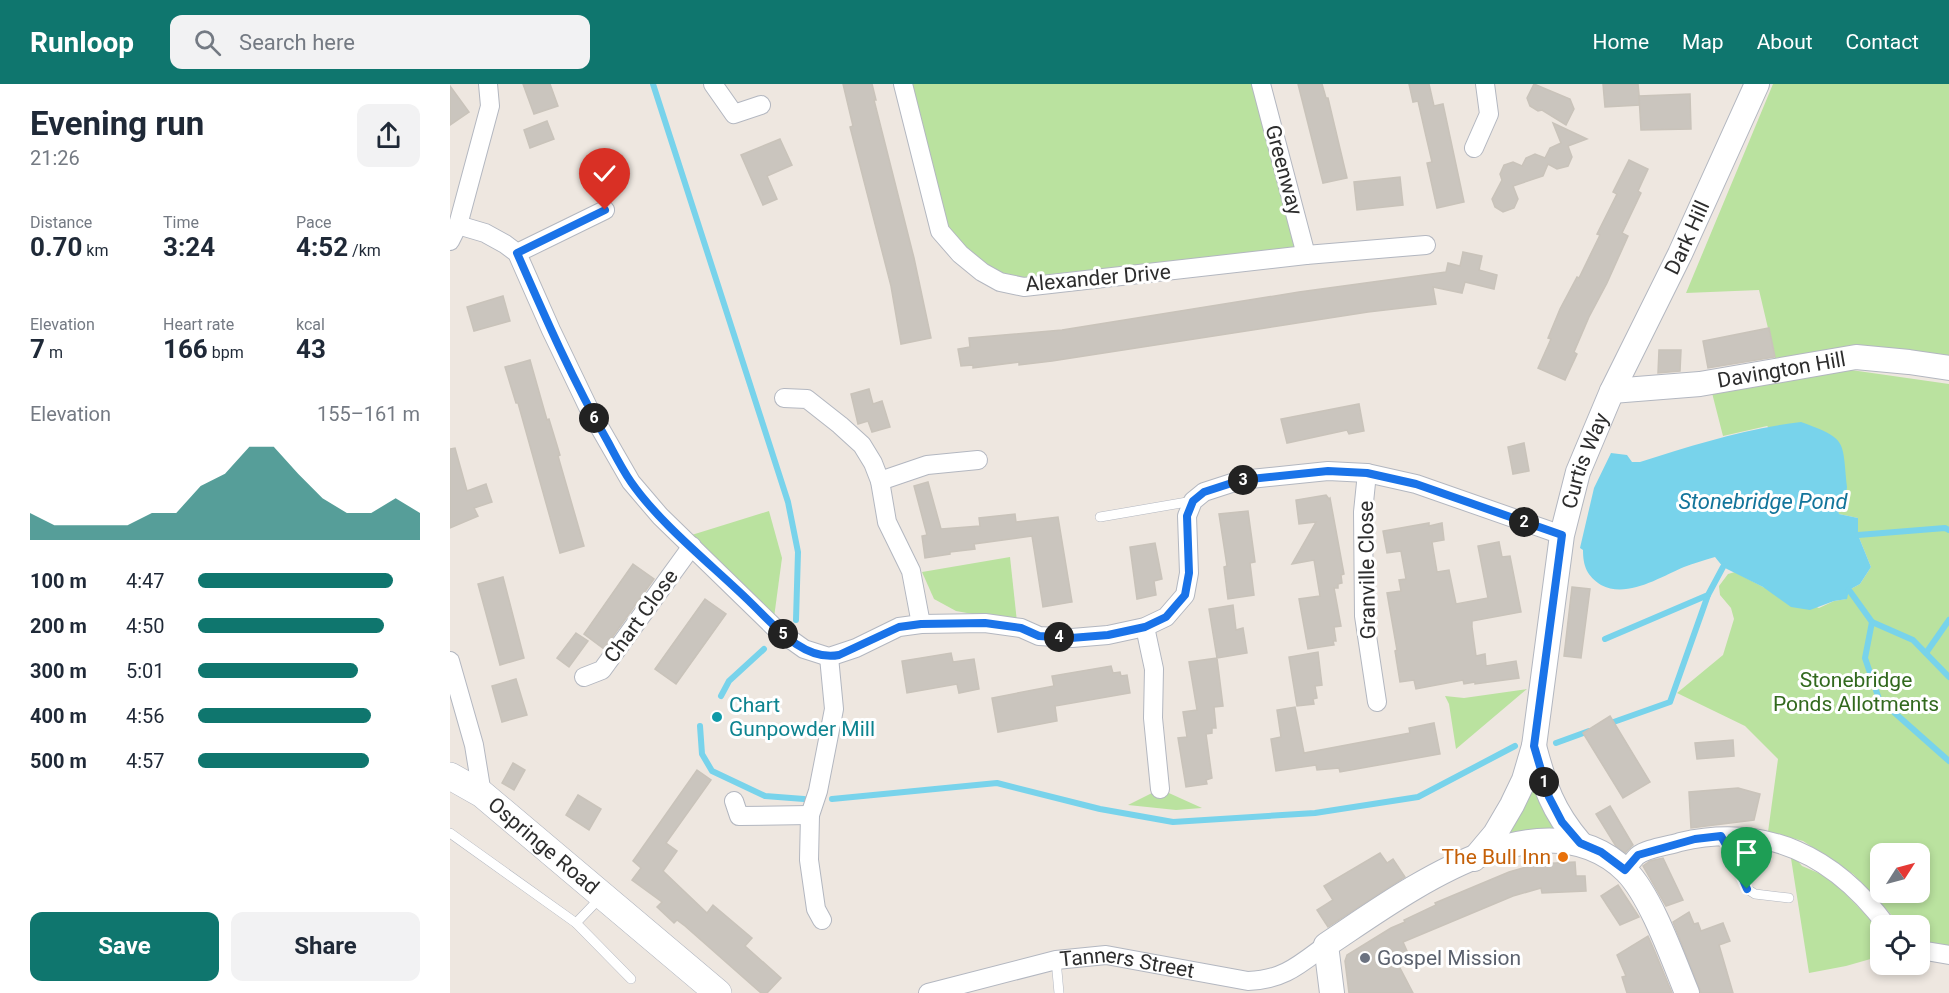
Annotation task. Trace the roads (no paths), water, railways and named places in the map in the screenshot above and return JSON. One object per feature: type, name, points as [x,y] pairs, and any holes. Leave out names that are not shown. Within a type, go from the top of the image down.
[{"type":"main road","name":"Ospringe Road","points":[[450,776],[482,794],[718,993]]},
{"type":"street","points":[[488,84],[490,106],[454,233],[485,233],[517,253],[589,409],[631,482],[660,516],[776,629],[804,649],[829,657],[856,648],[899,627],[921,624],[985,623],[1021,628],[1039,636],[1071,638],[1108,635],[1145,627],[1166,617],[1185,595],[1189,573],[1187,516],[1193,501],[1204,492],[1241,480],[1328,471],[1367,473],[1416,484],[1562,535]]},
{"type":"street","points":[[713,84],[734,114],[760,105]]},
{"type":"street","name":"Alexander Drive","points":[[903,84],[940,231],[960,254],[982,272],[1000,282],[1024,287],[1306,255],[1426,244]]},
{"type":"street","name":"Greenway","points":[[1261,84],[1306,255]]},
{"type":"street","points":[[1474,148],[1489,114],[1485,84]]},
{"type":"street","name":"Dark Hill","points":[[1612,391],[1680,254],[1757,84]]},
{"type":"street","points":[[517,253],[605,210]]},
{"type":"street","name":"Davington Hill","points":[[1612,391],[1700,384],[1856,357],[1949,368]]},
{"type":"street","name":"Curtis Way","points":[[1474,859],[1495,834],[1524,780],[1534,746],[1562,535],[1578,472],[1612,391]]},
{"type":"street","points":[[784,398],[807,399],[862,445],[873,463],[880,481],[887,522],[910,571],[921,624]]},
{"type":"street","points":[[880,481],[927,465],[978,460]]},
{"type":"street","name":"Granville Close","points":[[1367,473],[1363,512],[1364,616],[1377,702]]},
{"type":"street","name":"Chart Close","points":[[584,677],[602,670],[692,546]]},
{"type":"street","points":[[1145,627],[1154,669],[1153,718],[1160,789]]},
{"type":"street","points":[[822,920],[816,909],[809,860],[810,815],[818,791],[834,709],[829,657]]},
{"type":"street","points":[[450,661],[474,745],[482,794]]},
{"type":"street","points":[[1534,746],[1549,797],[1562,822],[1580,843],[1601,852],[1633,879],[1652,911],[1687,993]]},
{"type":"street","points":[[734,801],[739,816],[810,815]]},
{"type":"street","points":[[1625,870],[1638,855],[1695,839],[1721,836],[1766,839],[1791,847],[1833,870],[1850,884],[1879,915]]},
{"type":"street","name":"Tanners Street","points":[[928,993],[1056,960],[1106,955],[1248,981],[1266,981],[1290,971],[1326,945],[1446,869],[1505,847],[1529,841],[1552,840],[1580,843]]},
{"type":"street","points":[[1326,945],[1332,993]]},
{"type":"street","points":[[1930,952],[1949,955]]},
{"type":"lane","points":[[1100,517],[1193,501]]},
{"type":"lane","points":[[450,833],[576,923],[631,979]]},
{"type":"lane","points":[[1721,836],[1747,889],[1755,894],[1790,898]]},
{"type":"lane","points":[[576,923],[602,896]]},
{"type":"lane","points":[[1056,960],[1059,993]]},
{"type":"water","name":"Stonebridge Pond","points":[[1801,422],[1835,438],[1843,450],[1847,487],[1838,509],[1839,514],[1858,518],[1858,535],[1871,567],[1860,584],[1849,590],[1847,599],[1810,610],[1791,607],[1763,587],[1723,567],[1715,557],[1643,585],[1622,590],[1601,585],[1589,574],[1585,566],[1583,550],[1580,548],[1594,488],[1611,453],[1627,455],[1632,462],[1640,462],[1739,433]]},
{"type":"waterway","points":[[653,84],[788,502],[798,552],[796,620]]},
{"type":"waterway","points":[[1858,535],[1945,528],[1949,530]]},
{"type":"waterway","points":[[1605,639],[1708,595],[1723,567]]},
{"type":"waterway","points":[[1849,590],[1872,622],[1913,640],[1949,677]]},
{"type":"waterway","points":[[1608,724],[1670,702],[1708,595]]},
{"type":"waterway","points":[[1926,653],[1949,620]]},
{"type":"waterway","points":[[1872,622],[1865,658],[1879,699],[1949,761]]},
{"type":"waterway","points":[[721,696],[729,681],[764,649]]},
{"type":"waterway","points":[[700,726],[702,754],[712,771],[765,796],[804,799]]},
{"type":"waterway","points":[[1556,743],[1589,731]]},
{"type":"waterway","points":[[832,799],[997,783],[1100,809],[1173,822],[1315,813],[1418,797],[1515,746]]},
{"type":"place","name":"Chart Gunpowder Mill","points":[[717,717]]},
{"type":"place","name":"The Bull Inn","points":[[1563,857]]},
{"type":"place","name":"Gospel Mission","points":[[1365,958]]},
{"type":"park label","name":"Stonebridge Ponds Allotments","points":[[1856,692]]}]
